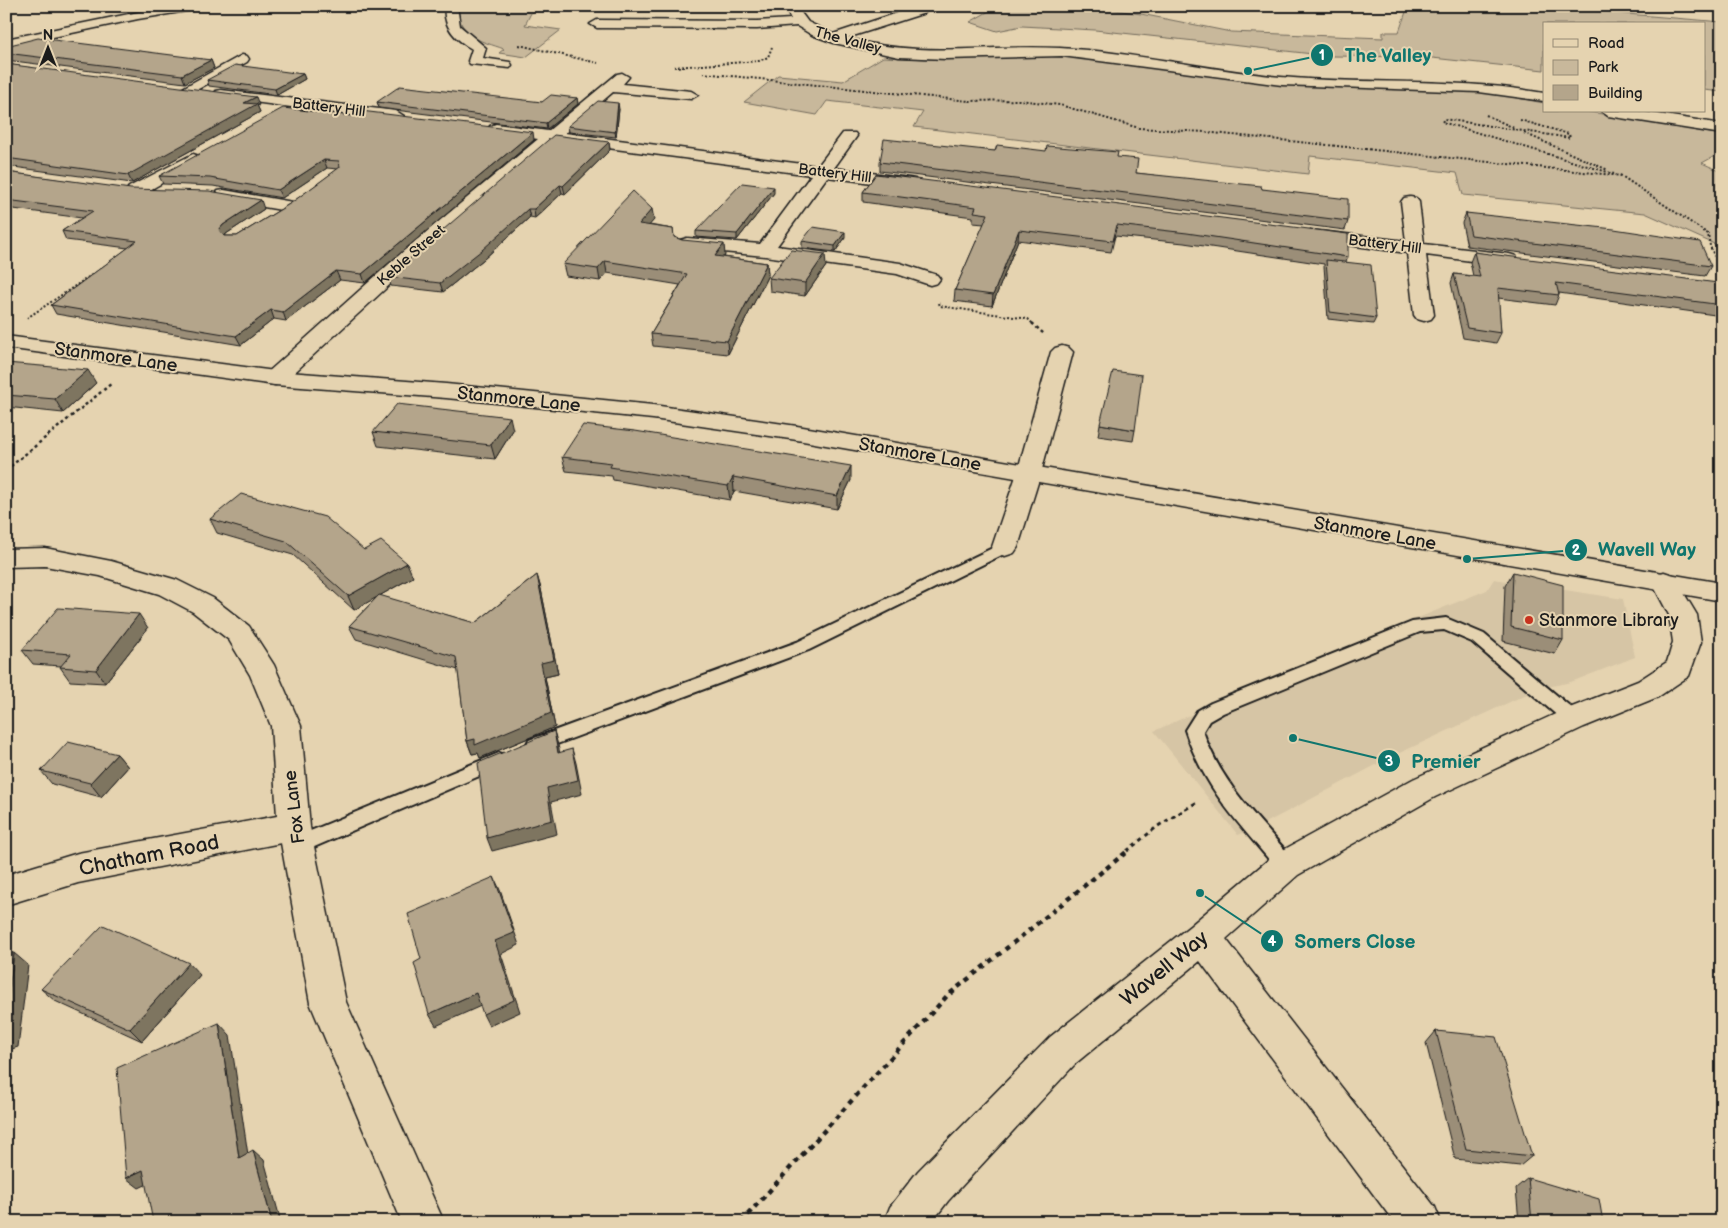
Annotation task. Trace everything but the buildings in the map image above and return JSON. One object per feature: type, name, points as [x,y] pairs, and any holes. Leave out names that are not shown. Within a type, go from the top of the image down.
[{"type":"street","points":[[6,43],[138,15],[193,6]]},
{"type":"street","points":[[451,6],[449,17],[453,26],[471,44],[479,48],[475,61],[505,65]]},
{"type":"street","name":"The Valley","points":[[790,6],[792,12],[804,25],[833,38],[859,46],[894,52],[960,55],[1060,52],[1159,63],[1280,81],[1329,84],[1479,86],[1543,97]]},
{"type":"street","points":[[833,38],[920,10]]},
{"type":"street","points":[[597,24],[804,25]]},
{"type":"street","points":[[186,90],[242,59]]},
{"type":"street","points":[[616,82],[691,96]]},
{"type":"street","name":"Keble Street","points":[[275,378],[414,252],[616,82]]},
{"type":"street","name":"Battery Hill","points":[[168,87],[408,118]]},
{"type":"street","points":[[267,116],[292,102]]},
{"type":"street","points":[[1614,112],[1722,129]]},
{"type":"street","name":"Battery Hill","points":[[475,126],[929,186]]},
{"type":"street","points":[[765,250],[849,136]]},
{"type":"street","points":[[170,192],[128,190],[210,149]]},
{"type":"street","points":[[209,193],[287,206]]},
{"type":"street","points":[[264,220],[302,195]]},
{"type":"street","points":[[1410,202],[1424,315]]},
{"type":"street","name":"Battery Hill","points":[[1299,233],[1525,262]]},
{"type":"street","points":[[684,244],[765,250],[900,269],[930,279]]},
{"type":"street","name":"Stanmore Lane","points":[[6,342],[275,378],[652,412],[797,433],[1722,592]]},
{"type":"street","points":[[1005,547],[1029,473],[1062,352]]},
{"type":"street","name":"Fox Lane","points":[[6,558],[55,558],[102,567],[168,587],[203,605],[239,633],[264,673],[286,726],[296,836],[328,1003],[424,1222]]},
{"type":"street","name":"Wavell Way","points":[[905,1222],[933,1186],[1063,1050],[1203,937],[1286,866],[1424,788],[1573,719],[1648,689],[1679,668],[1687,642],[1683,615],[1664,581]]},
{"type":"street","name":"Chatham Road","points":[[6,890],[78,868],[296,836]]},
{"type":"street","points":[[1203,937],[1420,1222]]},
{"type":"lane","points":[[296,836],[570,730],[803,646],[1005,547]]},
{"type":"lane","points":[[1286,866],[1222,792],[1200,753],[1194,730],[1203,716],[1217,708],[1425,624],[1446,624],[1478,638],[1573,719]]},
{"type":"path","points":[[471,44],[521,45],[609,66],[616,82],[658,68],[759,61],[768,57],[773,44],[781,37],[804,25]]},
{"type":"path","points":[[658,68],[687,71]]},
{"type":"path","points":[[696,72],[969,102],[1019,100],[1060,105],[1139,128],[1204,132],[1622,176]]},
{"type":"path","points":[[1483,113],[1622,176],[1708,234],[1722,275]]},
{"type":"path","points":[[1512,118],[1569,134],[1570,138],[1444,119],[1442,122],[1622,176]]},
{"type":"path","points":[[23,322],[97,271]]},
{"type":"path","points":[[930,279],[940,306],[1028,319],[1062,352]]},
{"type":"path","points":[[6,470],[140,361]]},
{"type":"path","points":[[741,1222],[947,996],[1158,826],[1202,800],[1222,792]]},
{"type":"shaded area","points":[[1494,579],[1623,599],[1635,657],[1571,682],[1538,689],[1393,756],[1254,829],[1238,835],[1154,731],[1324,656],[1487,590]]},
{"type":"green space","points":[[461,6],[541,6],[531,13],[525,25],[561,30],[526,57],[499,53],[504,49],[476,39],[462,25],[457,17]]},
{"type":"green space","points":[[1090,6],[1231,32],[1383,38],[1383,32],[1399,32],[1408,6],[1567,6],[1603,12],[1722,22],[1722,92],[1706,90],[1706,22],[1543,22],[1543,70],[1423,57],[1331,56],[1095,30],[1022,26],[997,31],[970,22],[996,7]]},
{"type":"green space","points":[[1066,56],[1281,84],[1485,92],[1543,103],[1543,112],[1591,112],[1722,135],[1722,152],[1702,163],[1722,172],[1722,236],[1716,236],[1721,247],[1645,213],[1463,195],[1457,173],[1310,156],[1308,174],[914,127],[923,112],[827,101],[817,115],[744,102],[778,75],[843,81],[883,57],[928,59]]},
{"type":"place","name":"The Valley","points":[[1248,71]]},
{"type":"place","name":"Wavell Way","points":[[1467,559]]},
{"type":"place","name":"Stanmore Library","points":[[1529,620]]},
{"type":"place","name":"Premier","points":[[1293,738]]},
{"type":"place","name":"Somers Close","points":[[1200,893]]}]
